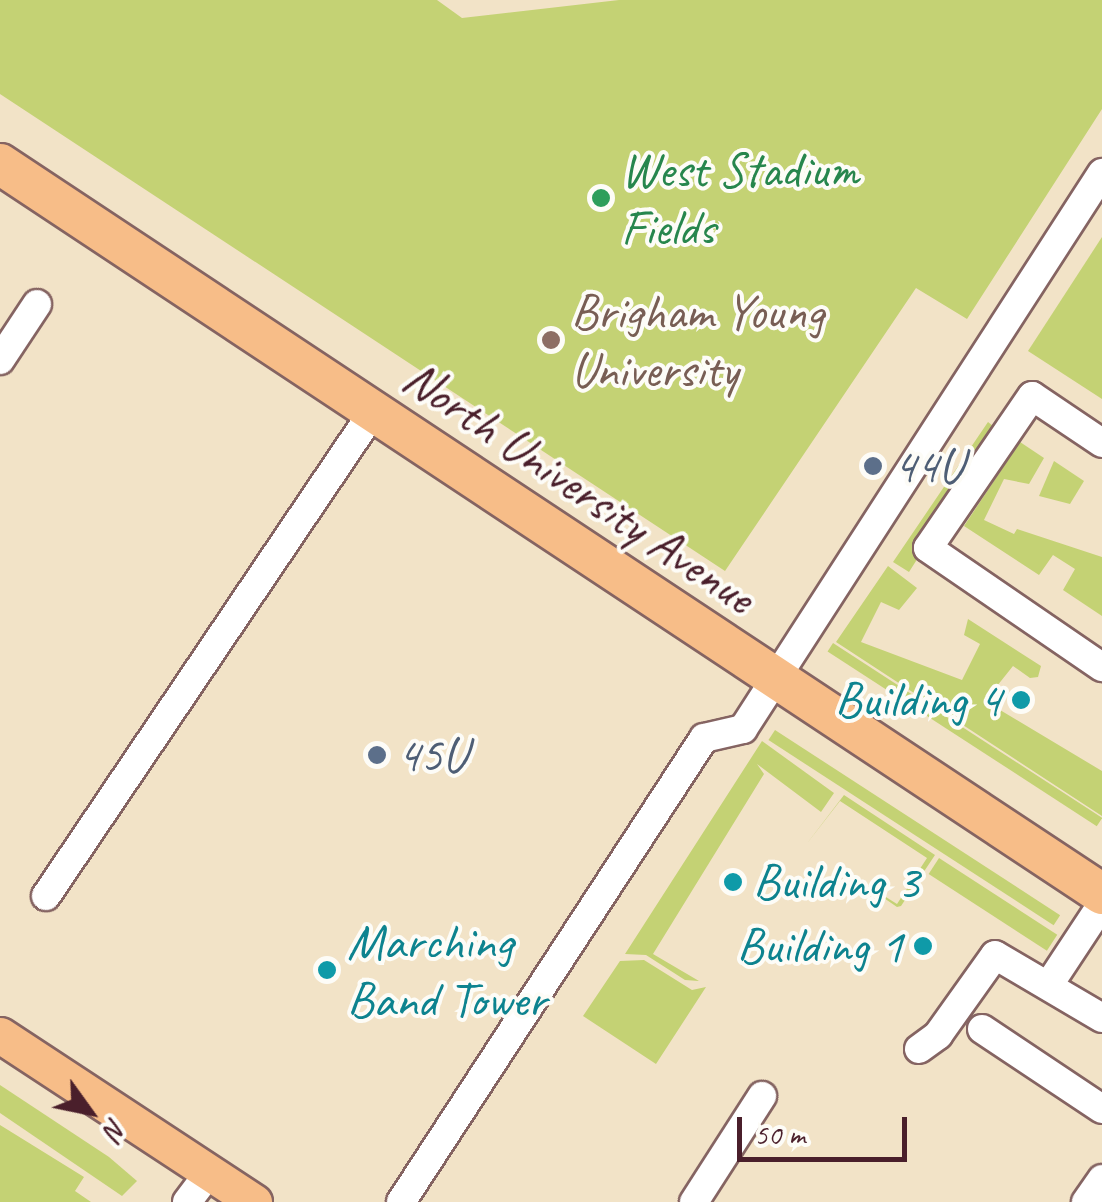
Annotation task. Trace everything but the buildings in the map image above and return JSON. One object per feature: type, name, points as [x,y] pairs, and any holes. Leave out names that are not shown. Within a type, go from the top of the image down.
[{"type":"highway","name":"North University Avenue","points":[[0,164],[1102,894]]},
{"type":"main road","points":[[0,1035],[254,1202]]},
{"type":"street","points":[[401,1202],[704,738],[743,729],[1102,173]]},
{"type":"street","points":[[0,360],[36,304]]},
{"type":"street","points":[[1102,443],[1032,396],[928,548],[1102,667]]},
{"type":"street","points":[[46,896],[373,412]]},
{"type":"street","points":[[1050,983],[1102,904]]},
{"type":"street","points":[[919,1049],[938,1036],[996,955],[1050,983],[1102,1018]]},
{"type":"street","points":[[982,1029],[1102,1109]]},
{"type":"street","points":[[694,1202],[762,1096]]},
{"type":"street","points":[[188,1202],[209,1173]]},
{"type":"street","points":[[1086,1202],[1102,1179]]},
{"type":"green space","name":"West Stadium Fields","points":[[0,0],[437,0],[462,18],[619,0],[1102,0],[1102,109],[967,319],[916,288],[725,571],[0,94]]},
{"type":"green space","points":[[1102,237],[1102,399],[1028,351]]},
{"type":"green space","points":[[988,422],[993,426],[915,543],[916,561],[909,572],[893,562]]},
{"type":"green space","points":[[1020,442],[1044,458],[1029,484],[1004,479],[984,520],[1014,534],[1017,529],[1102,557],[1102,616],[1063,590],[1075,569],[1053,555],[1039,575],[964,526]]},
{"type":"green space","points":[[1054,461],[1084,481],[1070,504],[1039,496]]},
{"type":"green space","points":[[888,566],[917,588],[899,610],[881,602],[861,642],[962,680],[980,644],[964,635],[968,619],[1041,666],[1038,677],[1030,678],[1013,666],[985,701],[1102,771],[1102,816],[836,642]]},
{"type":"green space","points":[[833,643],[1102,818],[1097,826],[828,651]]},
{"type":"green space","points":[[775,730],[1060,915],[1054,925],[768,740]]},
{"type":"green space","points":[[762,741],[834,793],[821,812],[757,764],[764,774],[653,954],[699,981],[685,980],[646,955],[625,954]]},
{"type":"green space","points":[[844,795],[935,855],[901,906],[897,907],[846,872],[897,904],[927,858],[840,801],[805,846]]},
{"type":"green space","points":[[939,858],[1057,935],[1047,951],[929,874]]},
{"type":"green space","points":[[644,960],[692,990],[706,987],[656,1064],[583,1016],[620,961]]},
{"type":"green space","points":[[0,1085],[109,1157],[137,1181],[122,1196],[0,1113]]},
{"type":"green space","points":[[0,1125],[84,1177],[75,1191],[91,1202],[0,1202]]},
{"type":"place","name":"West Stadium Fields","points":[[601,198]]},
{"type":"place","name":"Brigham Young University","points":[[551,340]]},
{"type":"place","name":"44U","points":[[873,466]]},
{"type":"place","name":"Building 4","points":[[1021,700]]},
{"type":"place","name":"45U","points":[[377,755]]},
{"type":"place","name":"Building 3","points":[[733,882]]},
{"type":"place","name":"Building 1","points":[[923,946]]},
{"type":"place","name":"Marching Band Tower","points":[[327,970]]}]
